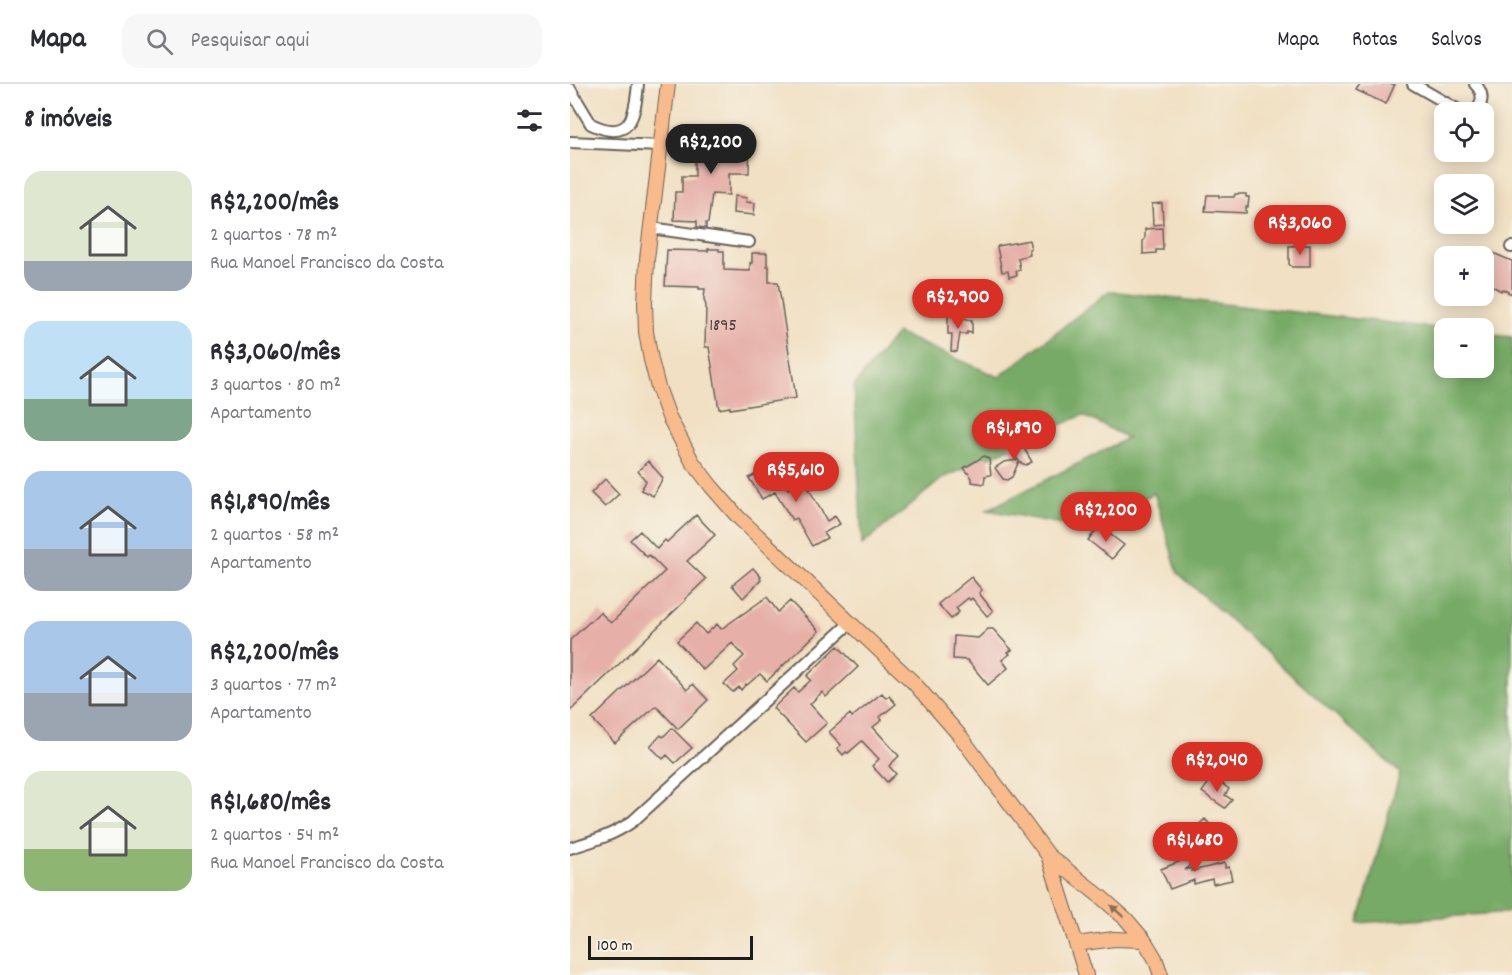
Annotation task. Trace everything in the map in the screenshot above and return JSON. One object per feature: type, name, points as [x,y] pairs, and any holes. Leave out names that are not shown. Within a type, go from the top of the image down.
[{"type":"main road","points":[[668,84],[645,281],[646,332],[658,387],[669,417],[692,461],[738,517],[914,683],[961,737],[1048,855],[1126,919],[1144,940],[1155,958],[1161,975]]},
{"type":"main road","points":[[1048,855],[1086,975]]},
{"type":"main road","points":[[1076,944],[1114,939],[1144,940]]},
{"type":"street","points":[[570,89],[591,124],[612,130],[622,130],[635,111],[638,84]]},
{"type":"street","points":[[1413,84],[1444,102]]},
{"type":"street","points":[[1475,84],[1480,90],[1481,102]]},
{"type":"street","points":[[611,144],[612,130]]},
{"type":"street","points":[[570,142],[660,146]]},
{"type":"street","points":[[651,228],[749,242]]},
{"type":"street","points":[[570,848],[609,836],[633,821],[850,623]]},
{"type":"green space","points":[[1109,291],[1434,328],[1434,378],[1494,378],[1494,335],[1512,337],[1512,912],[1358,923],[1400,773],[1178,573],[1154,493],[1088,529],[987,510],[1128,438],[1083,415],[943,478],[862,545],[854,386],[897,333],[999,377]]},
{"type":"building","points":[[1360,84],[1395,84],[1386,104],[1356,90]]},
{"type":"building","points":[[695,135],[750,135],[749,173],[729,173],[729,195],[712,194],[706,228],[697,227],[697,221],[674,220],[675,192],[682,192],[682,176],[695,176]]},
{"type":"building","points":[[1235,194],[1246,194],[1246,197],[1249,197],[1246,213],[1205,211],[1207,195],[1234,197]]},
{"type":"building","points":[[734,196],[747,198],[746,202],[755,203],[754,215],[733,213]]},
{"type":"building","points":[[1162,203],[1163,224],[1153,225],[1152,204]]},
{"type":"building","points":[[1162,228],[1163,250],[1143,254],[1145,229]]},
{"type":"building","points":[[1029,240],[1030,255],[1018,258],[1020,270],[1016,271],[1017,275],[1009,277],[1008,271],[1002,272],[997,247]]},
{"type":"building","points":[[1310,245],[1310,267],[1292,267],[1289,264],[1289,246]]},
{"type":"building","points":[[708,249],[724,251],[724,270],[750,271],[752,253],[767,253],[769,282],[778,282],[796,398],[719,409],[709,347],[705,347],[705,289],[665,286],[667,250],[708,251]]},
{"type":"building","points":[[1494,253],[1512,261],[1512,294],[1502,289],[1501,291],[1494,287]]},
{"type":"building","points":[[948,316],[972,320],[972,333],[960,334],[957,352],[951,351],[952,334],[948,334]]},
{"type":"building","points":[[1018,438],[1032,462],[1026,465],[1019,461],[1012,477],[1007,480],[1003,479],[995,468],[1004,462],[1018,460],[1009,444]]},
{"type":"building","points":[[984,456],[989,459],[991,475],[985,476],[984,484],[972,482],[972,478],[964,468]]},
{"type":"building","points":[[648,461],[663,478],[653,496],[641,490],[646,481],[638,471]]},
{"type":"building","points":[[773,464],[788,489],[807,478],[813,488],[809,489],[827,521],[835,516],[840,524],[824,533],[827,538],[812,546],[796,518],[792,520],[775,492],[762,499],[749,478]]},
{"type":"building","points":[[605,479],[619,494],[605,507],[591,493]]},
{"type":"building","points":[[696,515],[715,535],[687,561],[706,579],[570,711],[570,640],[600,612],[611,623],[665,571],[630,540],[640,531],[657,549]]},
{"type":"building","points":[[1098,528],[1101,531],[1103,529],[1124,545],[1112,559],[1088,540]]},
{"type":"building","points":[[753,568],[761,580],[743,598],[732,585]]},
{"type":"building","points":[[971,577],[982,590],[979,593],[993,611],[987,616],[972,598],[970,600],[968,598],[956,608],[959,612],[951,619],[938,604]]},
{"type":"building","points":[[767,597],[778,612],[790,601],[819,631],[767,681],[760,674],[741,690],[739,687],[733,692],[724,684],[738,671],[734,666],[744,656],[732,643],[703,670],[677,641],[696,623],[706,634],[717,624],[721,629]]},
{"type":"building","points":[[988,629],[993,629],[1012,650],[1002,660],[1008,668],[988,685],[967,660],[953,659],[954,636],[978,638]]},
{"type":"building","points":[[838,646],[858,667],[826,697],[822,692],[810,704],[827,723],[806,742],[773,708],[794,688],[798,692],[811,680],[807,676]]},
{"type":"building","points":[[657,657],[687,690],[693,684],[708,700],[678,729],[656,706],[615,743],[592,719]]},
{"type":"building","points":[[882,693],[886,698],[889,696],[896,704],[880,717],[882,720],[873,727],[899,756],[889,766],[896,774],[887,782],[872,766],[879,759],[862,741],[843,755],[837,748],[841,745],[829,732],[850,714],[852,717]]},
{"type":"building","points":[[672,728],[692,748],[675,763],[667,755],[663,759],[650,746]]},
{"type":"building","points":[[1213,777],[1229,789],[1225,795],[1232,800],[1225,808],[1202,792]]},
{"type":"building","points":[[1205,819],[1229,846],[1220,854],[1212,844],[1208,847],[1193,830]]},
{"type":"building","points":[[1201,853],[1185,870],[1191,868],[1192,871],[1225,863],[1225,868],[1229,867],[1232,880],[1213,884],[1212,879],[1194,884],[1194,880],[1170,889],[1161,869]]}]
